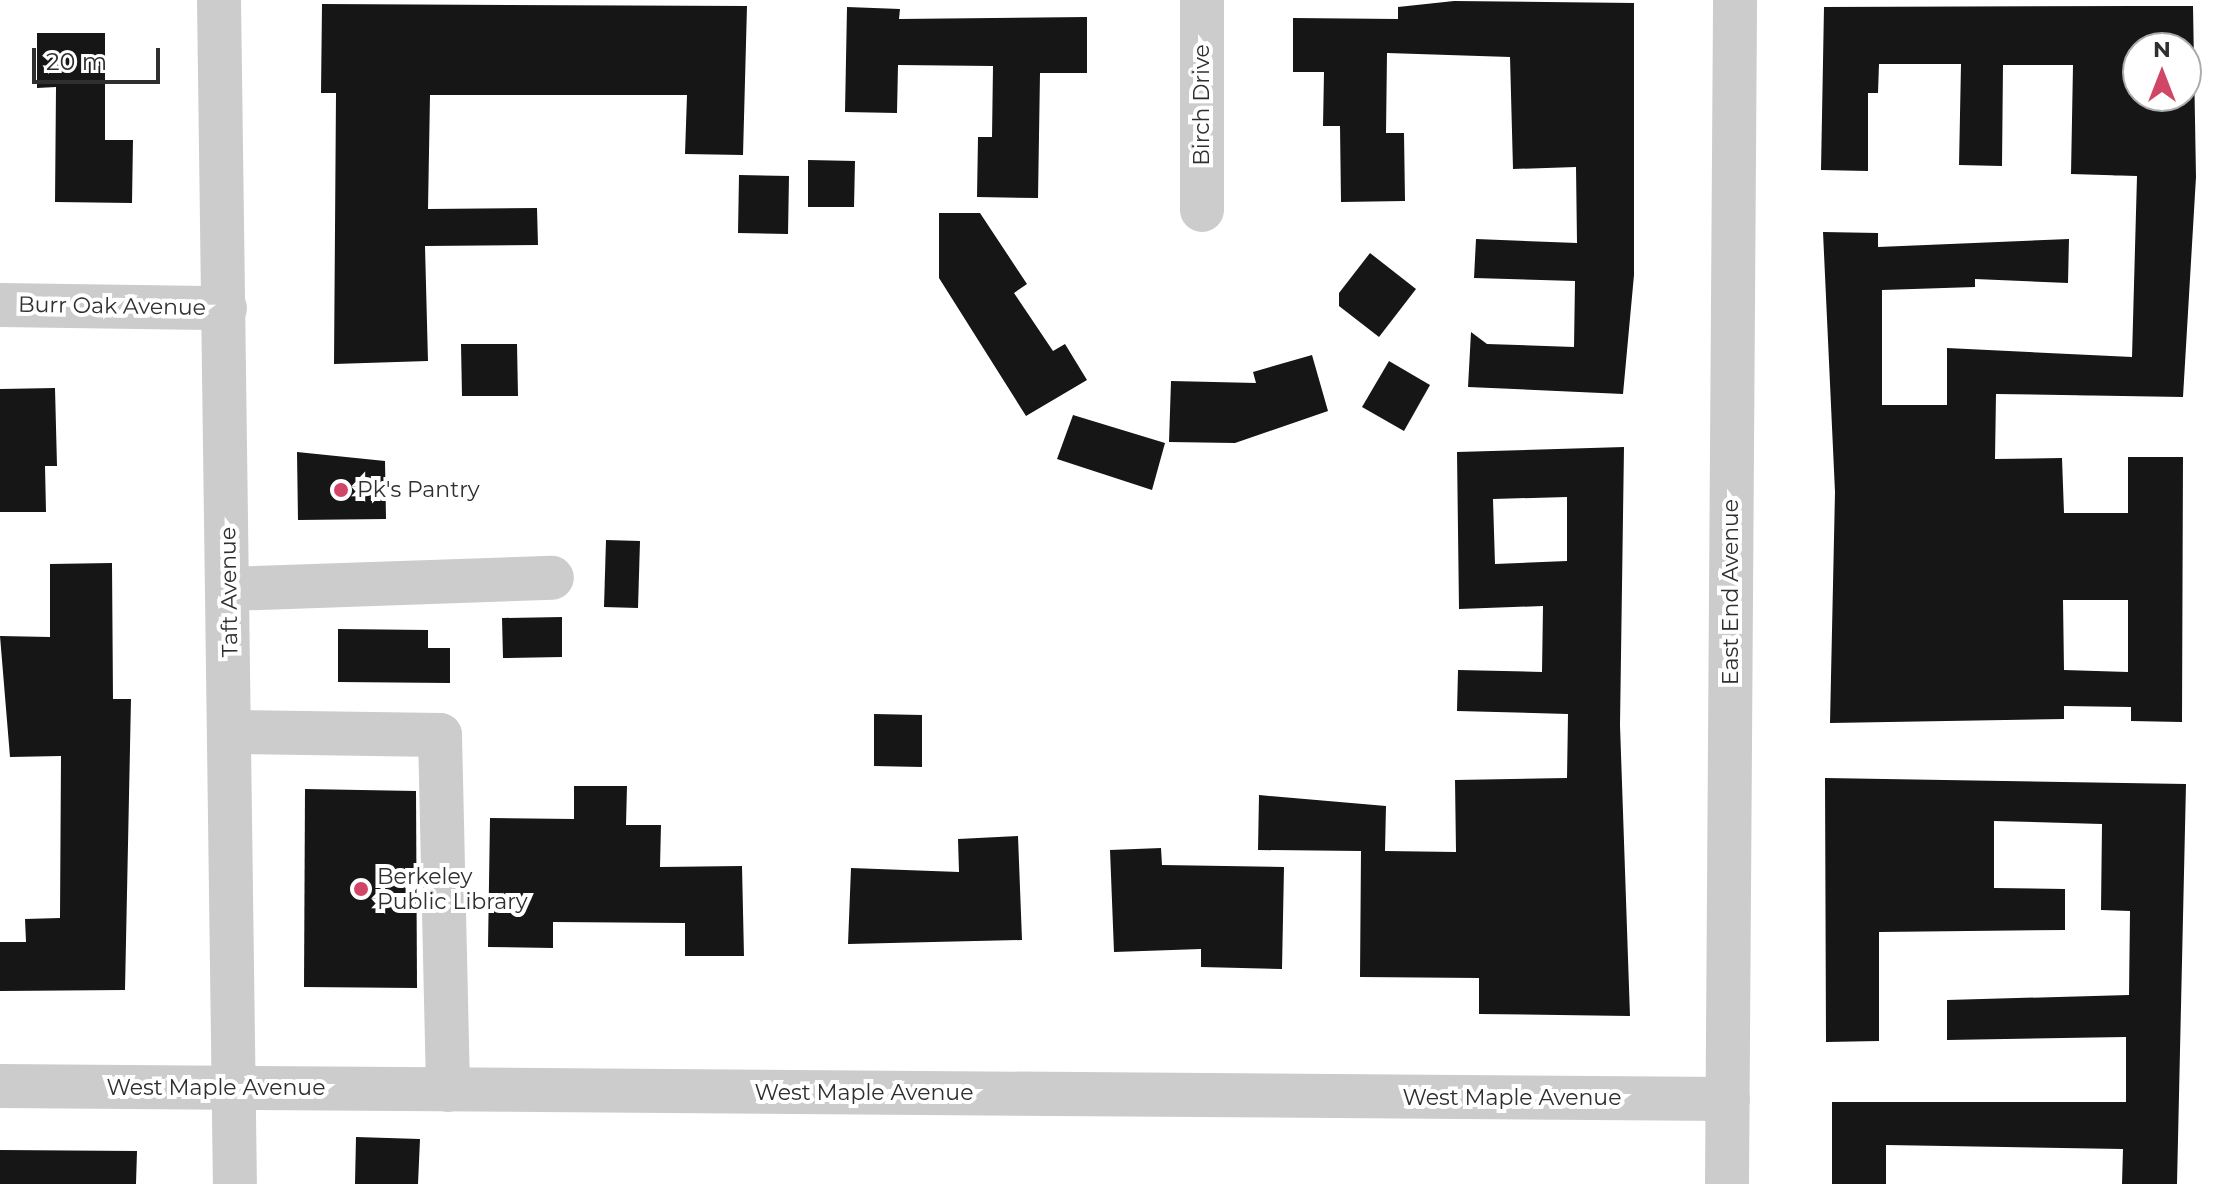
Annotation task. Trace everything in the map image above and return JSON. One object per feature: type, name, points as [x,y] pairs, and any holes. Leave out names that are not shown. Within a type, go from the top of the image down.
[{"type":"street","name":"Taft Avenue","points":[[219,0],[235,1184]]},
{"type":"street","name":"Birch Drive","points":[[1202,0],[1202,210]]},
{"type":"street","name":"East End Avenue","points":[[1727,1184],[1735,0]]},
{"type":"street","name":"Burr Oak Avenue","points":[[0,305],[225,308]]},
{"type":"street","points":[[229,589],[552,578]]},
{"type":"street","points":[[230,732],[440,735],[448,1090]]},
{"type":"street","name":"West Maple Avenue","points":[[0,1086],[1728,1099]]},
{"type":"building","points":[[1454,1],[1634,3],[1634,275],[1623,394],[1468,387],[1471,332],[1487,344],[1574,347],[1575,281],[1474,278],[1476,239],[1577,243],[1576,167],[1513,169],[1510,57],[1387,53],[1386,133],[1404,133],[1405,201],[1341,202],[1340,126],[1323,126],[1324,72],[1293,72],[1293,18],[1398,19],[1398,7]]},
{"type":"building","points":[[322,4],[747,6],[743,155],[685,154],[687,95],[430,95],[428,209],[537,208],[538,245],[425,246],[428,361],[334,364],[336,93],[321,93]]},
{"type":"building","points":[[2193,6],[2193,32],[2122,32],[2122,112],[2195,112],[2196,177],[2183,397],[1996,394],[1995,459],[2062,458],[2064,513],[2128,513],[2128,457],[2183,457],[2182,722],[2131,721],[2131,707],[2064,706],[2064,719],[1830,723],[1835,492],[1823,232],[1878,233],[1878,247],[2069,239],[2068,283],[1975,279],[1975,287],[1882,290],[1882,405],[1947,405],[1947,348],[2132,357],[2137,176],[2071,174],[2073,65],[2003,65],[2002,166],[1959,165],[1961,64],[1879,64],[1878,93],[1868,93],[1868,171],[1821,170],[1824,7]],"holes":[[[2063,600],[2128,600],[2128,672],[2064,670]]]},
{"type":"building","points":[[847,7],[900,9],[899,19],[1087,17],[1087,73],[1040,73],[1038,198],[977,197],[978,137],[992,137],[993,66],[898,65],[897,113],[845,112]]},
{"type":"building","points":[[37,33],[105,33],[105,140],[133,140],[132,203],[55,202],[56,87],[37,88]]},
{"type":"building","points":[[808,160],[855,161],[854,207],[808,207]]},
{"type":"building","points":[[739,175],[789,176],[788,234],[738,233]]},
{"type":"building","points":[[939,213],[980,213],[1027,284],[1014,293],[1053,351],[1065,344],[1087,380],[1026,416],[939,278]]},
{"type":"building","points":[[1370,253],[1416,289],[1379,337],[1339,306],[1339,293]]},
{"type":"building","points":[[461,344],[517,344],[518,396],[462,396]]},
{"type":"building","points":[[1312,355],[1328,411],[1235,443],[1169,442],[1171,381],[1256,383],[1253,372]]},
{"type":"building","points":[[1389,361],[1430,385],[1404,431],[1362,407]]},
{"type":"building","points":[[55,388],[57,466],[45,466],[46,512],[0,512],[0,389]]},
{"type":"building","points":[[1073,415],[1165,443],[1152,490],[1057,459]]},
{"type":"building","points":[[1624,447],[1620,725],[1630,1016],[1479,1014],[1479,978],[1360,977],[1361,851],[1258,850],[1259,795],[1386,806],[1385,851],[1456,852],[1455,780],[1567,778],[1568,714],[1457,711],[1458,670],[1542,672],[1543,606],[1459,609],[1457,452]],"holes":[[[1567,497],[1567,561],[1495,564],[1493,499]]]},
{"type":"building","name":"Pk's Pantry","points":[[297,452],[385,461],[386,519],[298,520]]},
{"type":"building","points":[[606,540],[640,541],[638,608],[604,607]]},
{"type":"building","points":[[112,563],[113,699],[131,699],[125,990],[0,991],[0,942],[26,942],[25,919],[60,918],[61,756],[10,757],[0,636],[50,637],[50,564]]},
{"type":"building","points":[[562,617],[562,657],[503,658],[502,618]]},
{"type":"building","points":[[338,629],[428,630],[428,648],[450,648],[450,683],[338,682]]},
{"type":"building","points":[[874,714],[922,715],[922,767],[874,766]]},
{"type":"building","points":[[1825,778],[2186,784],[2177,1184],[2122,1184],[2123,1149],[1886,1145],[1886,1184],[1832,1184],[1832,1102],[2126,1102],[2126,1037],[1947,1040],[1947,1000],[2129,995],[2130,911],[2101,910],[2102,824],[1994,821],[1994,888],[2065,889],[2065,930],[1879,932],[1879,1041],[1826,1042]]},
{"type":"building","points":[[574,786],[627,786],[626,825],[661,825],[660,867],[742,866],[744,956],[685,956],[685,923],[553,922],[553,948],[488,947],[490,818],[574,819]]},
{"type":"building","name":"Berkeley Public Library","points":[[305,789],[416,791],[417,988],[304,987]]},
{"type":"building","points":[[1018,836],[1022,940],[848,944],[851,868],[959,872],[958,839]]},
{"type":"building","points":[[1161,848],[1162,865],[1284,867],[1282,969],[1201,967],[1201,949],[1114,952],[1110,850]]},
{"type":"building","points":[[356,1137],[420,1139],[418,1184],[355,1184]]},
{"type":"building","points":[[0,1150],[137,1151],[136,1184],[0,1184]]},
{"type":"place","name":"Pk's Pantry","points":[[341,490]]},
{"type":"place","name":"Berkeley Public Library","points":[[361,889]]}]
